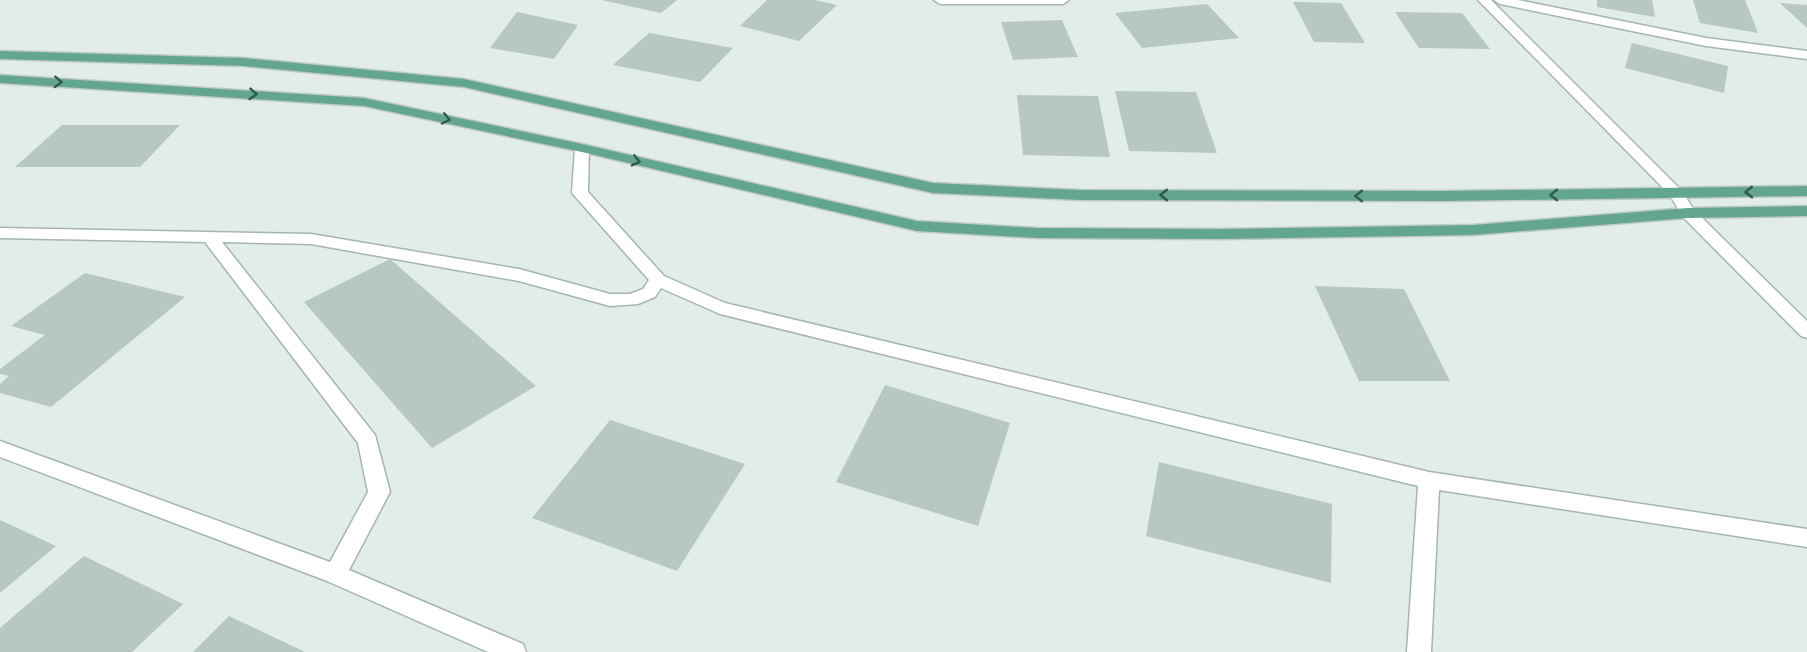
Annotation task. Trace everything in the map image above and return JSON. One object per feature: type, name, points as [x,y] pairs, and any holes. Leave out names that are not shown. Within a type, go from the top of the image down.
[{"type":"main road","points":[[0,55],[243,62],[464,83],[933,188],[1080,195],[1444,196],[1807,191]]},
{"type":"main road","points":[[0,79],[364,102],[582,148],[917,226],[1013,232],[1220,234],[1473,230],[1688,213],[1807,211]]},
{"type":"street","points":[[940,0],[1063,0]]},
{"type":"street","points":[[1484,0],[1676,193],[1688,213],[1807,332]]},
{"type":"street","points":[[1500,0],[1707,42],[1807,55]]},
{"type":"street","points":[[582,148],[580,193],[658,280],[720,308],[1429,480],[1807,538]]},
{"type":"street","points":[[0,233],[311,238],[519,275],[610,300],[632,300],[649,293],[658,280]]},
{"type":"street","points":[[210,238],[368,441],[380,492],[335,574]]},
{"type":"street","points":[[0,449],[335,574],[514,652]]},
{"type":"street","points":[[1419,652],[1429,480]]},
{"type":"building","points":[[601,0],[677,0],[661,13]]},
{"type":"building","points":[[767,0],[815,0],[837,5],[799,41],[740,26]]},
{"type":"building","points":[[1597,0],[1652,0],[1655,17],[1597,7]]},
{"type":"building","points":[[1693,0],[1745,0],[1758,33],[1700,23]]},
{"type":"building","points":[[1293,2],[1341,3],[1365,43],[1314,42]]},
{"type":"building","points":[[1780,3],[1807,5],[1807,28]]},
{"type":"building","points":[[1207,4],[1239,38],[1142,48],[1115,13]]},
{"type":"building","points":[[517,12],[578,25],[554,59],[490,48]]},
{"type":"building","points":[[1395,12],[1462,13],[1490,49],[1419,48]]},
{"type":"building","points":[[1062,20],[1078,57],[1013,60],[1001,22]]},
{"type":"building","points":[[649,33],[733,48],[700,82],[613,65]]},
{"type":"building","points":[[1632,43],[1728,66],[1724,93],[1625,68]]},
{"type":"building","points":[[1115,91],[1196,92],[1217,153],[1129,151]]},
{"type":"building","points":[[1017,95],[1098,96],[1110,157],[1023,155]]},
{"type":"building","points":[[62,125],[180,125],[140,167],[15,167]]},
{"type":"building","points":[[390,259],[536,386],[432,448],[304,302]]},
{"type":"building","points":[[85,273],[185,297],[51,407],[0,393],[0,384],[9,376],[0,374],[0,369],[45,335],[11,326]]},
{"type":"building","points":[[1315,286],[1404,289],[1450,381],[1359,381]]},
{"type":"building","points":[[885,385],[1010,423],[978,526],[836,482]]},
{"type":"building","points":[[610,420],[745,464],[677,571],[532,518]]},
{"type":"building","points":[[1159,462],[1332,504],[1331,583],[1146,536]]},
{"type":"building","points":[[0,520],[56,546],[0,593]]},
{"type":"building","points":[[84,556],[183,604],[132,652],[0,652],[0,628]]},
{"type":"building","points":[[229,616],[305,652],[193,652]]}]
